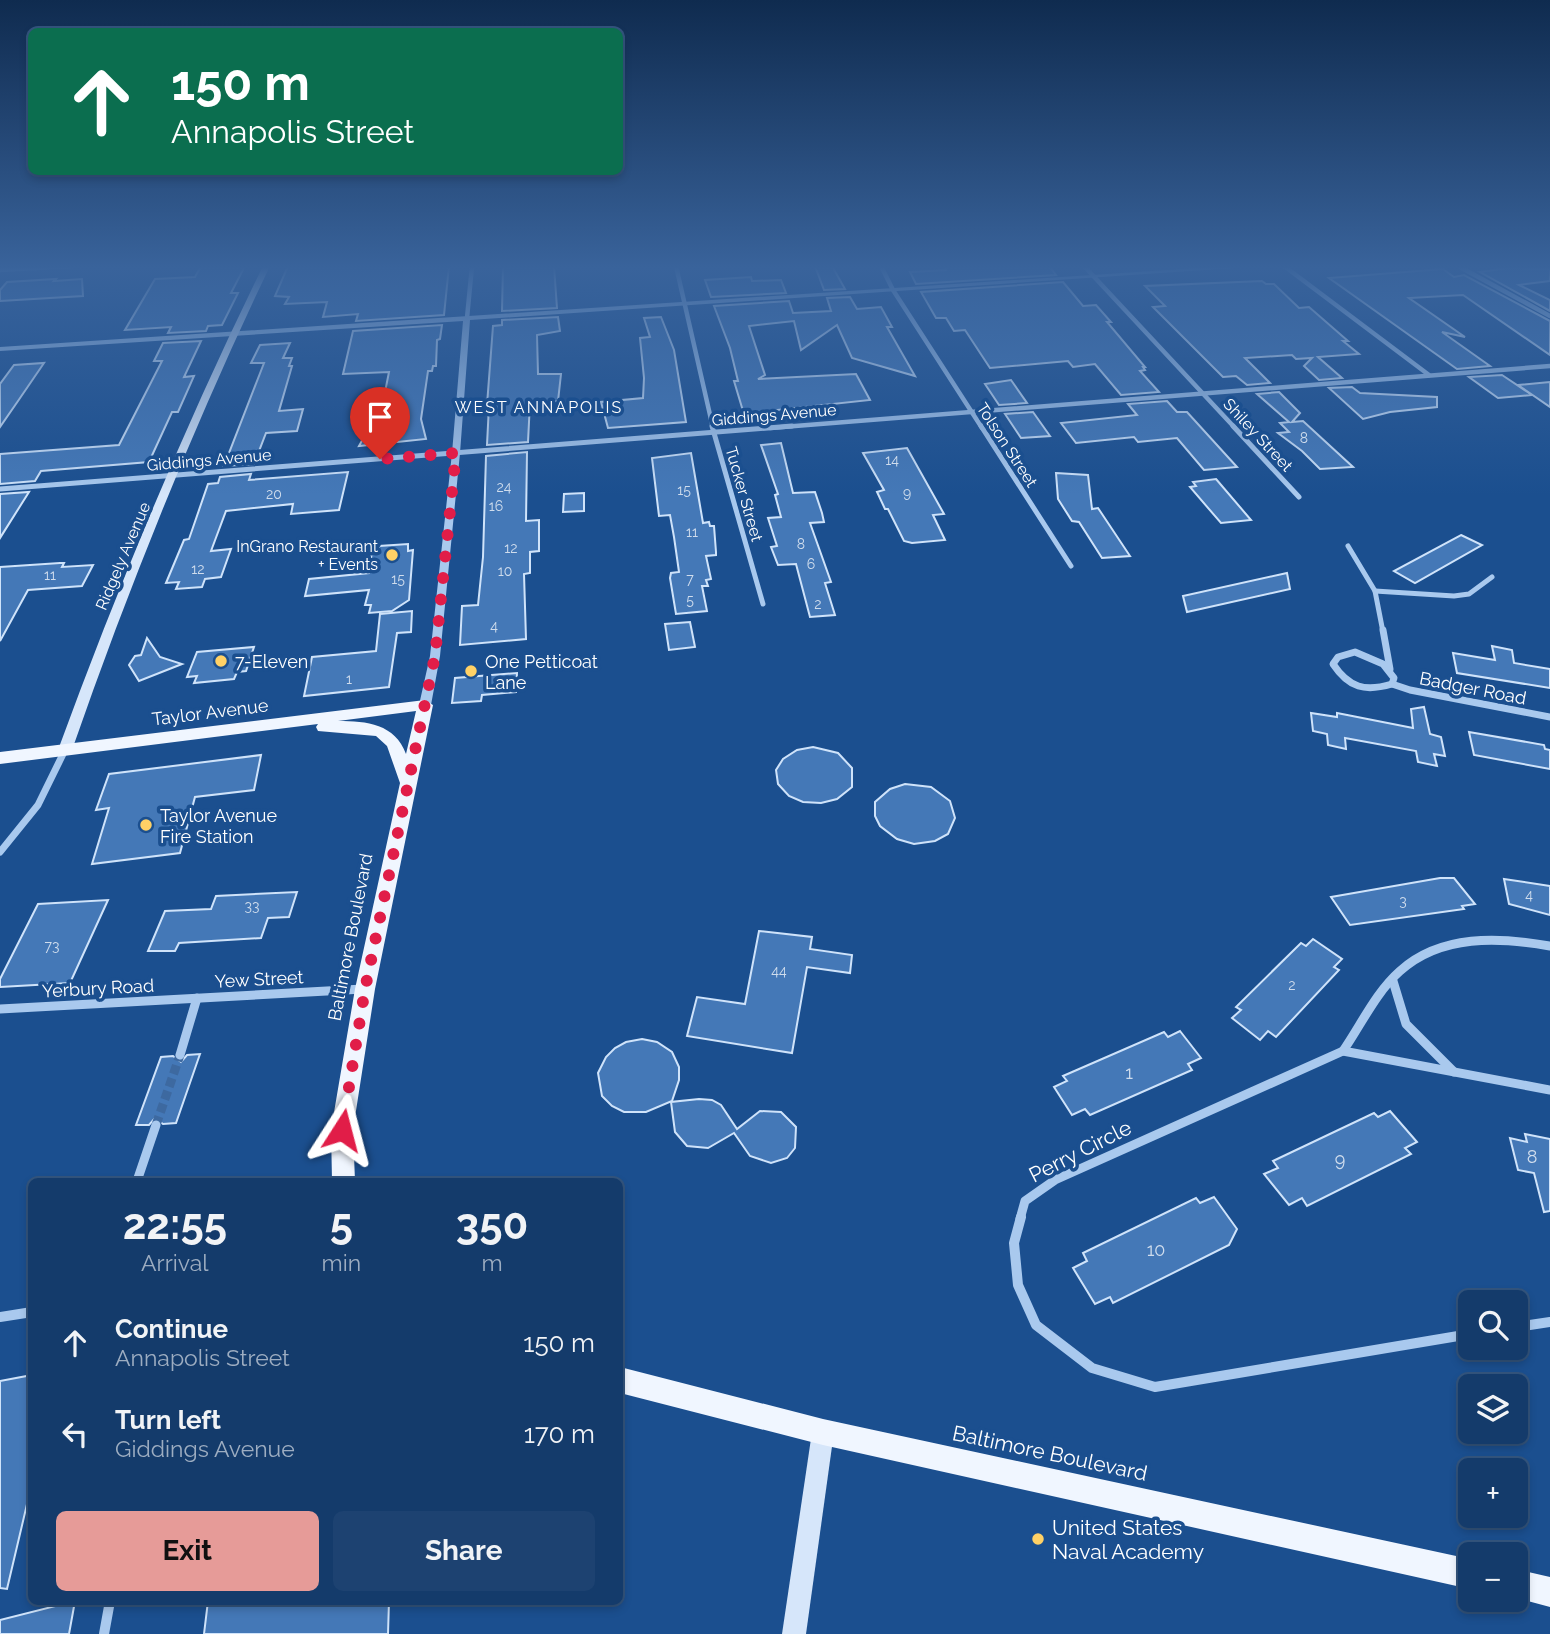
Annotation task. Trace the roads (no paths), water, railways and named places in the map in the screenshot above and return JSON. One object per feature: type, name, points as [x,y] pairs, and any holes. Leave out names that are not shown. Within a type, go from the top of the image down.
[{"type":"main road","name":"Ridgely Avenue","points":[[65,750],[108,630],[231,342]]},
{"type":"main road","name":"Taylor Avenue","points":[[0,758],[425,705]]},
{"type":"main road","name":"Baltimore Boulevard","points":[[342,1178],[342,1130],[365,989],[425,705]]},
{"type":"main road","points":[[268,725],[375,730],[394,744],[408,782]]},
{"type":"main road","name":"Baltimore Boulevard","points":[[623,1381],[823,1432],[1458,1571]]},
{"type":"main road","points":[[794,1634],[823,1432]]},
{"type":"main road","points":[[1528,1587],[1550,1592]]},
{"type":"street","points":[[0,349],[105,342]]},
{"type":"street","points":[[425,705],[435,656],[465,342]]},
{"type":"street","name":"Tucker Street","points":[[694,342],[714,433],[763,604]]},
{"type":"street","name":"Tolson Street","points":[[926,342],[1071,566]]},
{"type":"street","name":"Shiley Street","points":[[1155,342],[1299,497]]},
{"type":"street","points":[[1386,342],[1430,375]]},
{"type":"street","name":"Giddings Avenue","points":[[0,489],[1550,366]]},
{"type":"street","name":"Badger Road","points":[[1348,546],[1375,592],[1394,678],[1391,684]]},
{"type":"street","points":[[1375,592],[1462,595],[1469,594],[1492,577]]},
{"type":"street","name":"Badger Road","points":[[1390,669],[1375,658],[1352,653],[1336,658],[1333,664],[1342,678],[1363,688],[1375,690],[1391,684],[1550,717]]},
{"type":"street","name":"Ridgely Avenue","points":[[0,852],[35,813],[45,797],[65,750]]},
{"type":"street","points":[[1550,946],[1514,939],[1462,941],[1429,951],[1399,972],[1343,1051],[1550,1090]]},
{"type":"street","points":[[1393,981],[1406,1024],[1455,1072]]},
{"type":"street","name":"Yew Street","points":[[197,998],[365,989]]},
{"type":"street","points":[[180,1055],[197,998]]},
{"type":"street","name":"Yerbury Road","points":[[0,1010],[197,998]]},
{"type":"street","name":"Perry Circle","points":[[1343,1051],[1055,1180],[1025,1201],[1014,1243],[1018,1284],[1036,1325],[1092,1368],[1155,1387],[1458,1336]]},
{"type":"street","points":[[138,1178],[156,1125]]},
{"type":"street","points":[[0,1317],[28,1313]]},
{"type":"street","points":[[1528,1325],[1550,1322]]},
{"type":"street","points":[[104,1634],[109,1605]]},
{"type":"tunnel","points":[[156,1125],[180,1055]]},
{"type":"place","name":"InGrano Restaurant + Events","points":[[392,555]]},
{"type":"place","name":"7-Eleven","points":[[221,661]]},
{"type":"place","name":"One Petticoat Lane","points":[[471,671]]},
{"type":"place","name":"Taylor Avenue Fire Station","points":[[146,825]]},
{"type":"place","name":"United States Naval Academy","points":[[1038,1539]]},
{"type":"district","name":"WEST ANNAPOLIS","points":[[539,407]]}]
